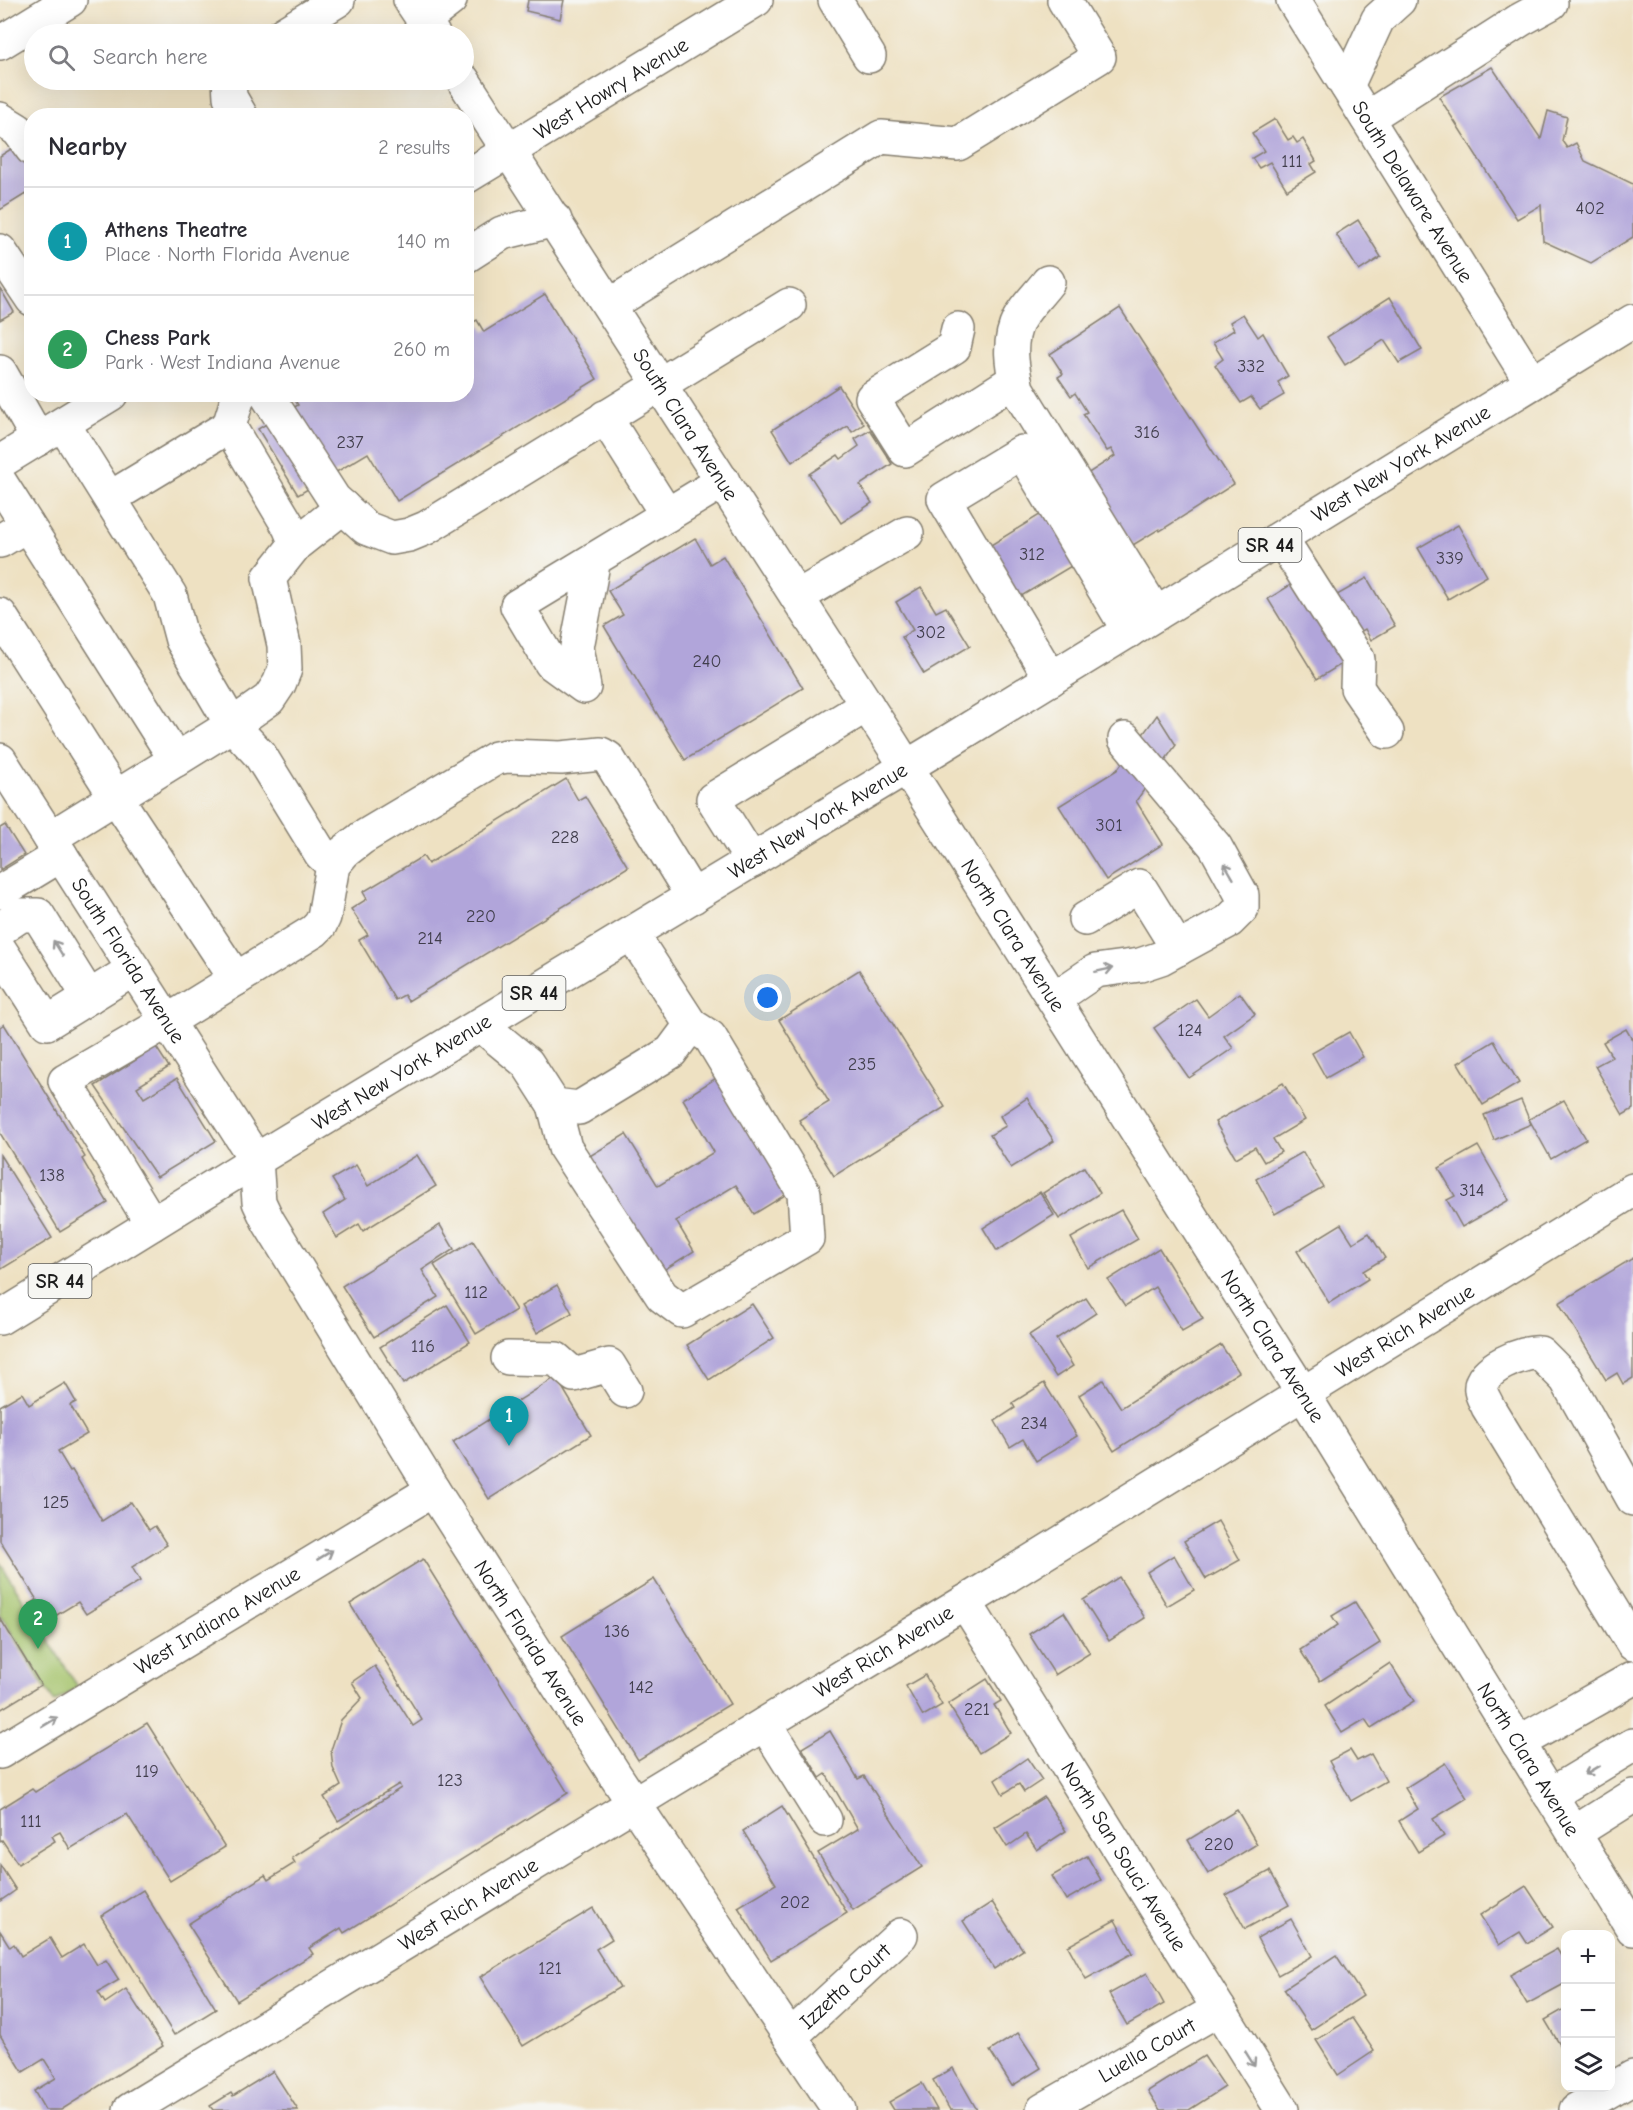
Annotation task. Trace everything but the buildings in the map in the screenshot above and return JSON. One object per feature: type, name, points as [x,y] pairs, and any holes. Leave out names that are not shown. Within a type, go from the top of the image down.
[{"type":"street","points":[[31,24],[70,0]]},
{"type":"street","points":[[300,24],[338,0]]},
{"type":"street","points":[[422,18],[450,0]]},
{"type":"street","name":"West Howry Avenue","points":[[474,172],[756,0]]},
{"type":"street","points":[[835,0],[869,56]]},
{"type":"street","points":[[610,305],[881,137],[958,144],[1099,57],[1064,0]]},
{"type":"street","name":"South Delaware Avenue","points":[[1293,0],[1532,383]]},
{"type":"street","points":[[1347,86],[1378,19],[1400,0]]},
{"type":"street","points":[[1367,118],[1520,20],[1551,3]]},
{"type":"street","points":[[0,43],[24,28]]},
{"type":"street","points":[[230,90],[230,97],[236,108]]},
{"type":"street","name":"South Clara Avenue","points":[[470,90],[907,767]]},
{"type":"street","points":[[0,119],[18,130],[24,138]]},
{"type":"street","points":[[474,251],[502,233],[555,220]]},
{"type":"street","points":[[0,251],[24,287]]},
{"type":"street","points":[[1048,282],[1019,320],[1012,343],[1011,362],[1017,389],[1156,614]]},
{"type":"street","points":[[271,402],[334,499],[366,528],[392,538],[409,535],[426,528],[789,305]]},
{"type":"street","name":"West New York Avenue","points":[[0,1318],[256,1160],[907,767],[1633,321]]},
{"type":"street","points":[[958,329],[954,347],[872,398],[904,450],[1015,380]]},
{"type":"street","points":[[0,372],[24,400]]},
{"type":"street","points":[[26,402],[110,498],[170,595],[182,640],[232,725],[260,755],[321,854],[333,865]]},
{"type":"street","points":[[0,462],[94,402]]},
{"type":"street","points":[[110,498],[229,426],[236,402]]},
{"type":"street","points":[[605,417],[667,515]]},
{"type":"street","points":[[229,426],[290,527],[296,544]]},
{"type":"street","points":[[1051,679],[944,499],[1022,452],[1129,631]]},
{"type":"street","points":[[594,559],[723,481]]},
{"type":"street","points":[[0,482],[13,533],[176,760]]},
{"type":"street","points":[[0,892],[116,797],[232,725],[269,699],[285,669],[284,645],[269,578],[296,544],[343,507]]},
{"type":"street","points":[[797,597],[907,533]]},
{"type":"street","points":[[1281,538],[1358,659],[1357,688],[1387,732]]},
{"type":"street","points":[[0,615],[236,979]]},
{"type":"street","points":[[752,861],[713,799],[867,705]]},
{"type":"street","points":[[1054,999],[1095,971],[1140,965],[1161,958],[1229,921],[1242,908],[1242,895],[1215,846],[1125,739]]},
{"type":"street","points":[[152,1224],[65,1081],[168,1021],[320,925],[324,917],[333,865],[344,852],[362,838],[496,758],[507,756],[561,758],[600,753],[608,758],[693,897]]},
{"type":"street","name":"South Florida Avenue","points":[[0,760],[256,1160]]},
{"type":"street","name":"North Clara Avenue","points":[[907,767],[1302,1392],[1633,1929]]},
{"type":"street","points":[[1085,919],[1139,886],[1178,949]]},
{"type":"street","points":[[0,929],[21,915],[38,915],[89,997]]},
{"type":"street","points":[[481,1025],[527,1063],[554,1105],[565,1148],[662,1296],[682,1311],[807,1238],[804,1193],[710,1038],[691,1025],[632,934]]},
{"type":"street","points":[[0,950],[47,1023],[134,969]]},
{"type":"street","points":[[554,1105],[579,1108],[671,1052],[691,1025]]},
{"type":"street","name":"North Florida Avenue","points":[[256,1160],[259,1202],[267,1221],[433,1490],[634,1803],[838,2110]]},
{"type":"street","name":"West Rich Avenue","points":[[130,2110],[965,1602],[1302,1392],[1633,1190]]},
{"type":"street","points":[[1633,1499],[1566,1379],[1540,1353],[1529,1352],[1513,1358],[1482,1379],[1481,1390],[1488,1407],[1633,1644]]},
{"type":"street","points":[[508,1358],[556,1359],[574,1375],[609,1365],[625,1391]]},
{"type":"street","name":"West Indiana Avenue","points":[[0,1752],[433,1490]]},
{"type":"street","name":"North San Souci Avenue","points":[[965,1602],[1282,2110]]},
{"type":"street","points":[[1518,1743],[1633,1678]]},
{"type":"street","points":[[765,1724],[825,1820]]},
{"type":"street","points":[[1550,1795],[1633,1745]]},
{"type":"street","points":[[1574,1833],[1633,1796]]},
{"type":"street","name":"Izzetta Court","points":[[790,2037],[901,1935]]},
{"type":"street","name":"Luella Court","points":[[1043,2110],[1219,2009]]},
{"type":"street","points":[[1576,2110],[1633,2077]]},
{"type":"green space","points":[[0,1563],[78,1687],[54,1702],[0,1614]]},
{"type":"place","name":"Athens Theatre","points":[[509,1446]]},
{"type":"place","name":"Chess Park","points":[[38,1649]]}]
